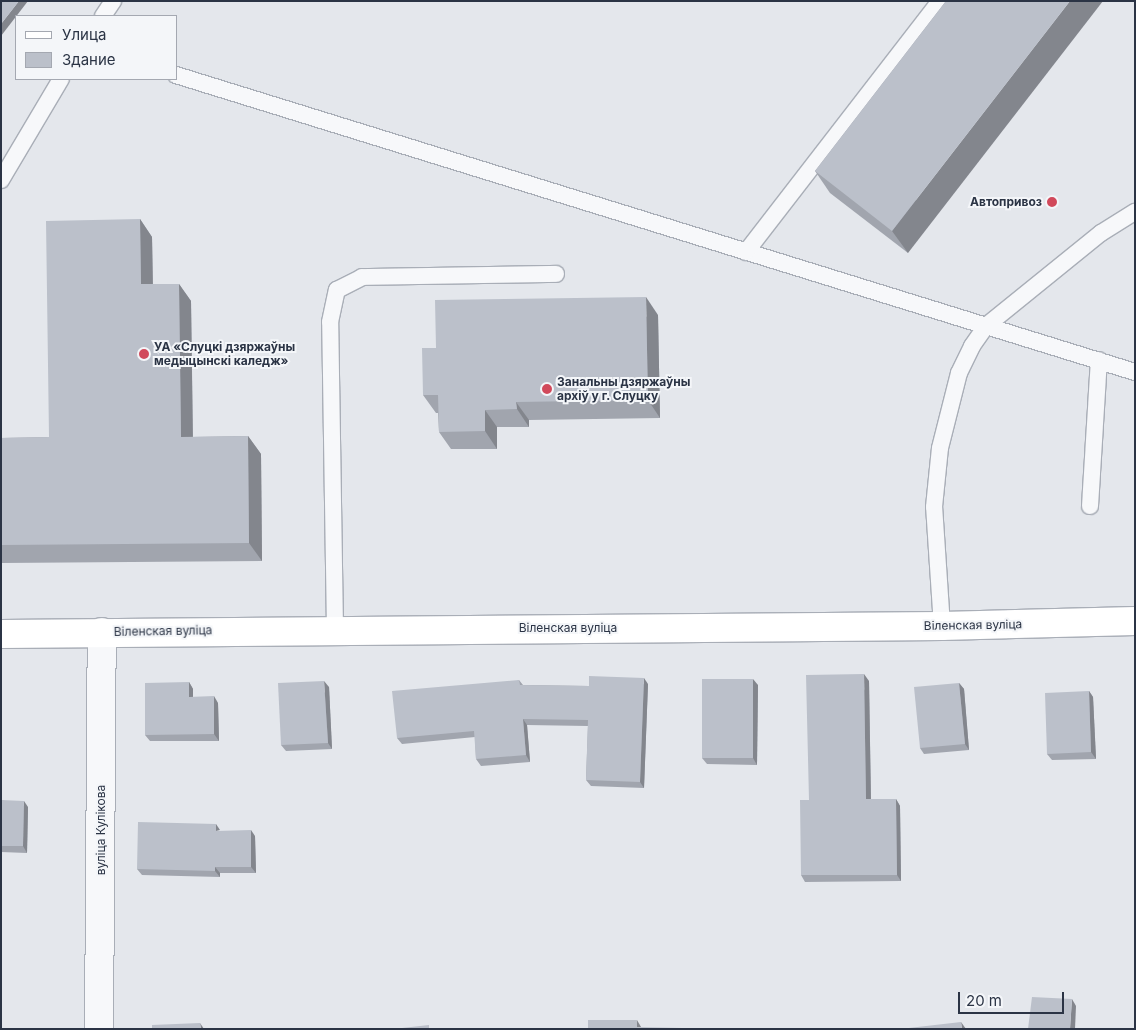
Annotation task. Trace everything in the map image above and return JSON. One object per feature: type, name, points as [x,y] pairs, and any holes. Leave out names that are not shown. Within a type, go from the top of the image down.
[{"type":"main road","name":"Віленская вуліца","points":[[1,634],[335,629],[942,626],[1135,621]]},
{"type":"street","name":"вуліца Кулікова","points":[[99,1029],[102,632]]},
{"type":"lane","points":[[103,15],[112,1]]},
{"type":"lane","points":[[746,252],[940,1]]},
{"type":"lane","points":[[178,76],[1135,372]]},
{"type":"lane","points":[[1,180],[60,80]]},
{"type":"lane","points":[[942,626],[934,507],[940,448],[959,373],[972,346],[986,326],[1101,232],[1135,212]]},
{"type":"lane","points":[[335,629],[330,322],[337,290],[362,277],[556,274]]},
{"type":"lane","points":[[1090,506],[1098,360]]},
{"type":"building","points":[[1,1],[19,1],[1,24]]},
{"type":"building","points":[[946,1],[1070,1],[892,231],[815,171]]},
{"type":"building","points":[[140,219],[141,284],[179,284],[181,437],[248,436],[249,543],[1,545],[1,438],[49,437],[46,221]]},
{"type":"building","name":"Занальны дзяржаўны архіў у г. Слуцку","points":[[646,297],[648,400],[516,402],[517,409],[485,410],[485,431],[439,432],[438,395],[423,395],[422,348],[436,348],[435,300]]},
{"type":"building","points":[[864,674],[866,799],[896,799],[897,875],[801,875],[800,800],[809,800],[806,675]]},
{"type":"building","points":[[589,676],[644,678],[640,782],[586,780],[588,720],[523,719],[526,755],[476,759],[474,731],[397,738],[392,691],[519,680],[520,685],[589,686]]},
{"type":"building","points":[[702,679],[753,679],[753,758],[702,758]]},
{"type":"building","points":[[324,681],[328,743],[281,745],[278,683]]},
{"type":"building","points":[[189,682],[189,697],[214,696],[214,734],[145,735],[145,683]]},
{"type":"building","points":[[959,683],[965,744],[920,748],[914,687]]},
{"type":"building","points":[[1089,691],[1091,752],[1047,754],[1045,693]]},
{"type":"building","points":[[1,800],[24,801],[23,846],[1,846]]},
{"type":"building","points":[[138,822],[216,824],[216,831],[251,830],[251,867],[215,867],[215,871],[137,869]]},
{"type":"building","points":[[1032,997],[1072,999],[1070,1029],[1028,1029]]},
{"type":"building","points":[[588,1020],[637,1020],[637,1027],[727,1029],[588,1029]]},
{"type":"building","points":[[961,1022],[962,1029],[900,1029]]},
{"type":"building","points":[[200,1023],[201,1029],[152,1029],[152,1025]]},
{"type":"building","points":[[429,1025],[429,1029],[393,1029]]},
{"type":"place","name":"Автопривоз","points":[[1052,202]]},
{"type":"place","name":"УА «Слуцкі дзяржаўны медыцынскі каледж»","points":[[144,354]]},
{"type":"place","name":"Занальны дзяржаўны архіў у г. Слуцку","points":[[547,389]]}]
